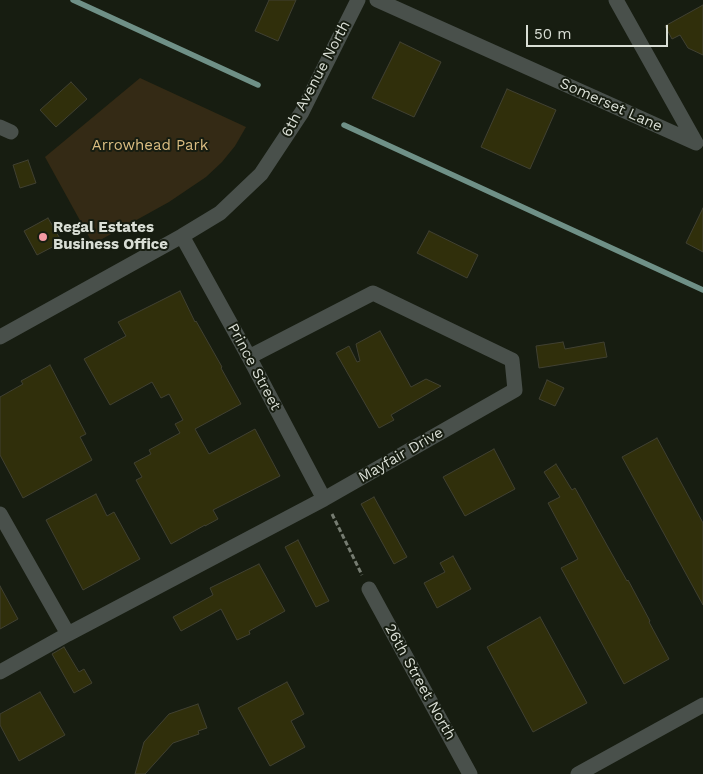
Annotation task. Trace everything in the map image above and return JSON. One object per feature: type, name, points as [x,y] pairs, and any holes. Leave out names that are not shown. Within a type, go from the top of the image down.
[{"type":"street","name":"6th Avenue North","points":[[0,337],[220,213],[261,174],[302,112],[358,0]]},
{"type":"street","name":"Somerset Lane","points":[[377,0],[699,145]]},
{"type":"street","name":"Somerset Lane","points":[[616,0],[699,145]]},
{"type":"street","name":"Prince Street","points":[[182,236],[324,499]]},
{"type":"street","name":"Mayfair Drive","points":[[0,672],[324,499],[515,390],[512,360],[373,293],[249,357]]},
{"type":"street","points":[[0,514],[68,634]]},
{"type":"street","name":"26th Street North","points":[[369,589],[470,774]]},
{"type":"street","points":[[578,774],[703,705]]},
{"type":"path","points":[[324,499],[369,589]]},
{"type":"green space","name":"Arrowhead Park","points":[[140,78],[246,127],[235,146],[206,177],[169,202],[93,244],[45,157]]},
{"type":"building","points":[[269,0],[296,0],[278,41],[255,31]]},
{"type":"building","points":[[703,5],[703,55],[688,48],[680,35],[672,39],[665,26]]},
{"type":"building","points":[[400,42],[441,62],[414,117],[372,98]]},
{"type":"building","points":[[71,82],[87,99],[56,127],[40,110]]},
{"type":"building","points":[[507,89],[556,110],[530,169],[481,147]]},
{"type":"building","points":[[28,160],[36,183],[20,188],[13,165]]},
{"type":"building","points":[[703,208],[703,252],[686,243]]},
{"type":"building","name":"Regal Estates Business Office","points":[[48,218],[62,242],[37,255],[24,231]]},
{"type":"building","points":[[429,231],[478,255],[467,278],[417,253]]},
{"type":"building","points":[[180,291],[195,322],[222,367],[241,404],[195,429],[209,454],[255,429],[280,476],[213,510],[218,519],[171,544],[136,480],[142,477],[134,463],[151,454],[149,450],[180,433],[175,424],[183,420],[169,394],[161,398],[152,382],[110,405],[84,359],[126,336],[118,322]]},
{"type":"building","points":[[380,331],[411,387],[426,379],[441,386],[391,415],[394,420],[379,428],[336,353],[349,346],[357,362],[360,361],[356,344]]},
{"type":"building","points":[[563,342],[565,349],[604,342],[607,357],[539,368],[536,346]]},
{"type":"building","points":[[50,365],[86,434],[80,437],[92,460],[23,498],[0,455],[0,397],[23,384],[21,381]]},
{"type":"building","points":[[547,380],[564,388],[555,406],[539,399]]},
{"type":"building","points":[[657,438],[703,523],[703,605],[622,457]]},
{"type":"building","points":[[494,449],[515,489],[465,516],[443,477]]},
{"type":"building","points":[[556,464],[572,490],[575,488],[628,580],[669,659],[624,684],[561,568],[578,559],[548,503],[560,497],[544,472]]},
{"type":"building","points":[[96,494],[107,516],[114,512],[140,559],[83,590],[46,520]]},
{"type":"building","points":[[374,497],[407,557],[394,564],[361,504]]},
{"type":"building","points":[[298,540],[329,601],[316,607],[285,547]]},
{"type":"building","points":[[453,556],[471,589],[437,608],[424,583],[445,572],[440,563]]},
{"type":"building","points":[[259,564],[285,611],[249,631],[250,634],[237,640],[221,609],[181,631],[173,617],[213,595],[210,588]]},
{"type":"building","points":[[0,586],[18,619],[0,629]]},
{"type":"building","points":[[540,617],[587,703],[533,732],[487,647]]},
{"type":"building","points":[[64,647],[79,672],[84,669],[92,683],[74,693],[52,654]]},
{"type":"building","points":[[287,682],[304,714],[291,721],[305,747],[270,766],[238,708]]},
{"type":"building","points":[[40,692],[65,735],[19,761],[0,725],[0,714]]},
{"type":"building","points":[[198,704],[207,728],[198,731],[199,734],[173,743],[145,774],[135,774],[144,742],[169,714]]},
{"type":"waterway","points":[[73,0],[258,85]]},
{"type":"waterway","points":[[344,125],[703,290]]},
{"type":"place","name":"Regal Estates Business Office","points":[[43,237]]}]
